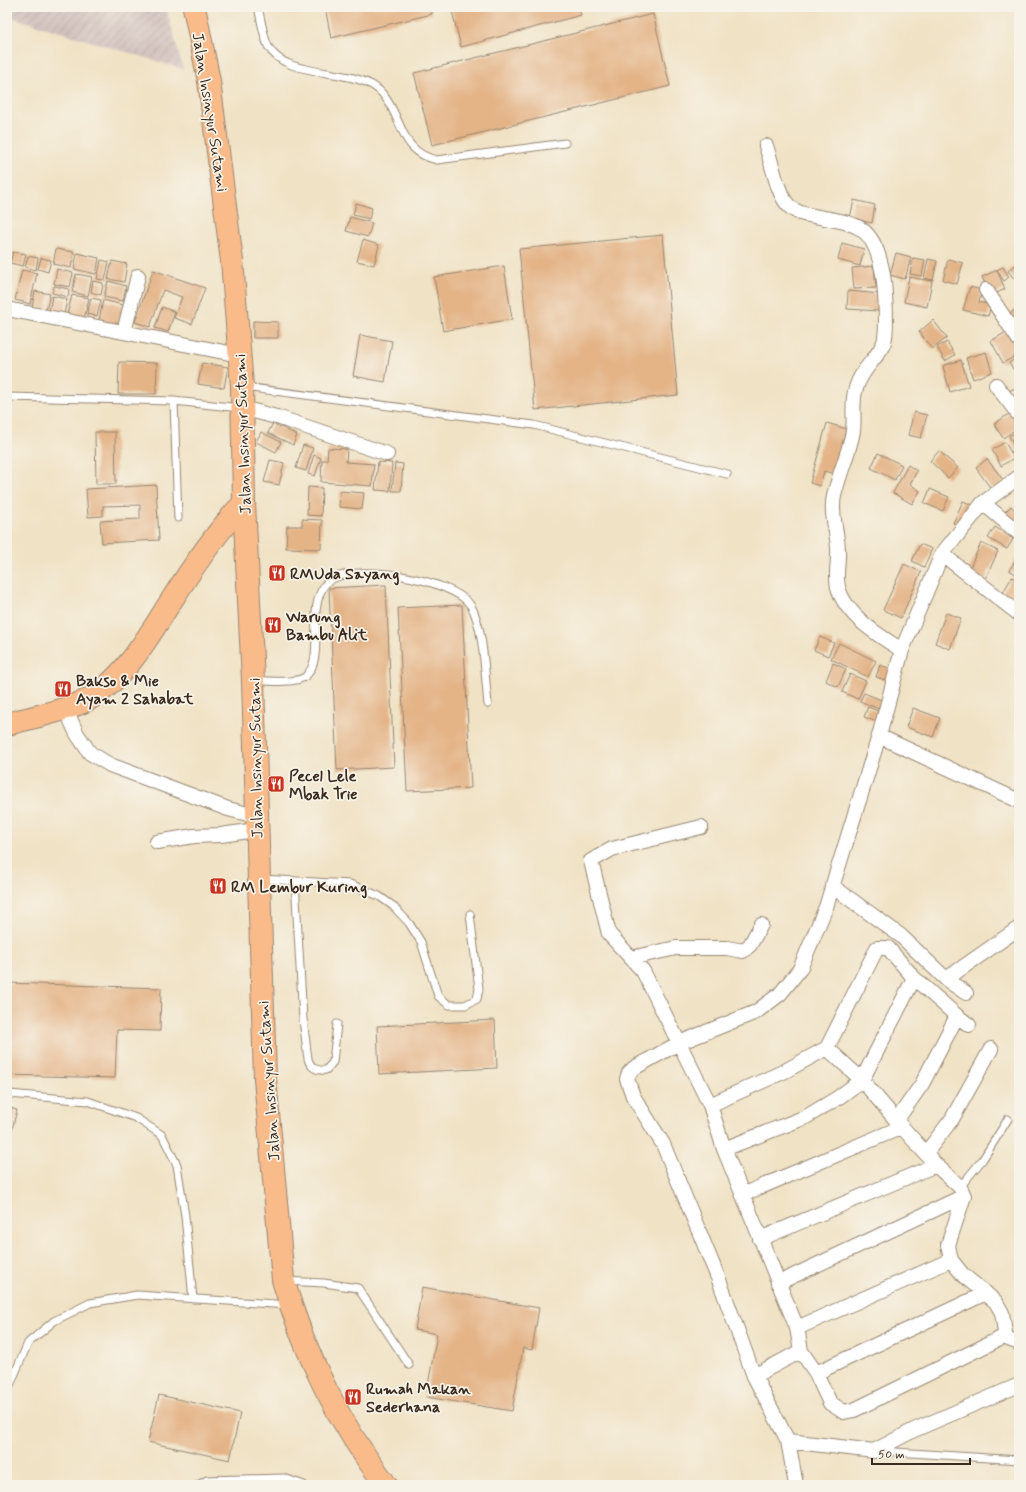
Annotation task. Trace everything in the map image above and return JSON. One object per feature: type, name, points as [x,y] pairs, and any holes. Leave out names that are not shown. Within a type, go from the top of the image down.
[{"type":"main road","name":"Jalan Insinyur Sutami","points":[[194,7],[209,81],[232,262],[242,386],[244,503],[253,680],[256,823],[265,1079],[284,1280],[291,1305],[329,1399],[362,1453],[386,1485]]},
{"type":"main road","points":[[7,724],[65,708],[86,700],[100,691],[135,655],[215,536],[244,503]]},
{"type":"street","points":[[766,146],[782,195],[789,206],[802,214],[854,224],[868,233],[876,248],[882,267],[886,326],[884,342],[861,373],[855,389],[852,404],[853,430],[833,497],[838,547],[838,586],[842,599],[850,612],[884,639],[902,650]]},
{"type":"street","points":[[124,332],[138,276]]},
{"type":"street","points":[[986,290],[1019,340]]},
{"type":"street","points":[[7,309],[239,355]]},
{"type":"street","points":[[996,385],[1019,415]]},
{"type":"street","points":[[242,408],[280,418],[387,454]]},
{"type":"street","points":[[796,1485],[788,1441],[754,1376],[719,1280],[663,1144],[633,1096],[627,1079],[629,1073],[634,1068],[679,1043],[756,1012],[780,994],[800,969],[826,907],[879,736],[902,650],[942,554],[983,503],[1019,477]]},
{"type":"street","points":[[983,503],[1019,533]]},
{"type":"street","points":[[942,554],[1019,614]]},
{"type":"street","points":[[65,708],[77,734],[90,753],[110,765],[228,809],[256,823]]},
{"type":"street","points":[[879,736],[1019,801]]},
{"type":"street","points":[[157,842],[194,836],[221,835],[256,823]]},
{"type":"street","points":[[701,827],[612,849],[591,861],[609,934],[642,971],[710,1105],[724,1149],[744,1194],[760,1239],[797,1328],[801,1351],[816,1373],[830,1403],[844,1412],[854,1410],[1003,1337],[1005,1332],[1002,1313],[996,1302],[963,1275],[951,1260],[948,1245],[962,1191]]},
{"type":"street","points":[[832,886],[902,936],[946,979],[966,993]]},
{"type":"street","points":[[631,958],[676,948],[727,948],[743,951],[750,945],[761,925]]},
{"type":"street","points":[[946,979],[989,950],[1005,936],[1019,928]]},
{"type":"street","points":[[710,1105],[785,1071],[827,1048],[877,948],[888,948],[914,978],[969,1025]]},
{"type":"street","points":[[724,1149],[806,1117],[839,1097],[862,1080],[914,978]]},
{"type":"street","points":[[744,1194],[899,1124],[922,1084],[957,1016]]},
{"type":"street","points":[[827,1048],[862,1080],[899,1124],[962,1191]]},
{"type":"street","points":[[926,1153],[952,1118],[991,1050]]},
{"type":"street","points":[[760,1239],[936,1165]]},
{"type":"street","points":[[778,1283],[962,1191]]},
{"type":"street","points":[[797,1328],[951,1260]]},
{"type":"street","points":[[816,1373],[986,1293]]},
{"type":"street","points":[[1003,1337],[1019,1343]]},
{"type":"street","points":[[754,1376],[801,1351]]},
{"type":"street","points":[[788,1441],[874,1451],[914,1430],[1019,1385]]},
{"type":"lane","points":[[258,7],[268,46],[280,59],[299,67],[343,76],[372,85],[382,93],[388,102],[410,145],[426,158],[437,160],[565,143]]},
{"type":"lane","points":[[242,386],[534,425],[727,474]]},
{"type":"lane","points":[[7,396],[174,401],[242,408]]},
{"type":"lane","points":[[174,401],[178,518]]},
{"type":"lane","points":[[253,680],[292,681],[304,677],[312,669],[315,654],[315,616],[319,597],[325,585],[336,578],[384,573],[436,584],[459,596],[471,605],[479,630],[488,704]]},
{"type":"lane","points":[[258,878],[350,884],[379,896],[393,906],[409,923],[421,942],[438,996],[449,1005],[465,1005],[477,999],[479,989],[470,914]]},
{"type":"lane","points":[[294,880],[303,1019],[308,1059],[310,1066],[315,1069],[326,1070],[333,1062],[337,1024]]},
{"type":"lane","points":[[9,1094],[88,1101],[136,1118],[162,1135],[177,1165],[185,1216],[193,1299]]},
{"type":"lane","points":[[962,1191],[1008,1119]]},
{"type":"lane","points":[[284,1280],[324,1283],[358,1288],[409,1365]]},
{"type":"lane","points":[[7,1392],[28,1343],[54,1321],[90,1303],[137,1295],[291,1305]]},
{"type":"lane","points":[[874,1451],[1019,1460]]},
{"type":"lane","points":[[198,1485],[207,1480],[284,1478],[304,1485]]},
{"type":"shaded area","points":[[7,7],[166,7],[183,69],[7,16]]},
{"type":"building","points":[[325,7],[431,7],[432,14],[331,38]]},
{"type":"building","points":[[451,7],[578,7],[581,15],[461,47]]},
{"type":"building","points":[[653,14],[670,86],[432,145],[414,73]]},
{"type":"building","points":[[854,200],[875,205],[872,223],[850,218]]},
{"type":"building","points":[[356,203],[372,208],[369,219],[353,215]]},
{"type":"building","points":[[350,217],[372,223],[368,237],[346,231]]},
{"type":"building","points":[[663,235],[678,395],[535,410],[519,249]]},
{"type":"building","points":[[363,240],[379,245],[374,265],[357,261]]},
{"type":"building","points":[[842,243],[864,249],[860,266],[838,260]]},
{"type":"building","points":[[56,249],[74,252],[71,268],[53,264]]},
{"type":"building","points":[[13,252],[26,254],[23,266],[10,263]]},
{"type":"building","points":[[77,253],[99,258],[96,274],[74,269]]},
{"type":"building","points":[[896,253],[911,257],[905,279],[890,275]]},
{"type":"building","points":[[28,256],[38,258],[36,270],[25,267]]},
{"type":"building","points":[[41,258],[51,260],[48,272],[38,269]]},
{"type":"building","points":[[913,258],[925,260],[922,276],[910,274]]},
{"type":"building","points":[[928,259],[937,261],[933,280],[924,278]]},
{"type":"building","points":[[948,259],[963,263],[957,284],[943,280]]},
{"type":"building","points":[[101,260],[109,262],[105,280],[97,279]]},
{"type":"building","points":[[112,261],[127,264],[124,282],[108,279]]},
{"type":"building","points":[[1019,262],[1019,285],[1008,271]]},
{"type":"building","points":[[504,266],[512,319],[443,331],[434,277]]},
{"type":"building","points":[[874,266],[876,288],[854,289],[852,268]]},
{"type":"building","points":[[1003,267],[1009,277],[1004,281],[997,270]]},
{"type":"building","points":[[57,269],[73,273],[70,287],[54,284]]},
{"type":"building","points":[[22,270],[37,273],[30,304],[15,300]]},
{"type":"building","points":[[153,270],[205,288],[192,324],[174,318],[182,297],[163,290],[150,327],[135,322]]},
{"type":"building","points":[[997,270],[1005,289],[991,296],[982,277]]},
{"type":"building","points":[[76,274],[92,277],[88,296],[72,292]]},
{"type":"building","points":[[909,277],[932,281],[927,307],[904,302]]},
{"type":"building","points":[[93,281],[103,283],[101,295],[91,292]]},
{"type":"building","points":[[108,281],[126,286],[123,301],[104,297]]},
{"type":"building","points":[[54,286],[69,289],[68,297],[52,293]]},
{"type":"building","points":[[970,287],[982,290],[979,302],[991,305],[988,316],[963,310]]},
{"type":"building","points":[[35,291],[50,294],[46,311],[32,307]]},
{"type":"building","points":[[848,291],[881,294],[879,311],[847,309]]},
{"type":"building","points":[[72,295],[89,298],[84,319],[67,315]]},
{"type":"building","points":[[52,296],[67,299],[64,315],[49,312]]},
{"type":"building","points":[[91,298],[101,300],[97,316],[87,314]]},
{"type":"building","points":[[103,300],[123,305],[118,329],[98,325]]},
{"type":"building","points":[[162,307],[175,312],[168,332],[155,328]]},
{"type":"building","points":[[1018,308],[1019,311],[1019,329],[1007,315]]},
{"type":"building","points":[[933,320],[947,338],[932,349],[919,332]]},
{"type":"building","points":[[253,321],[278,322],[278,338],[253,338]]},
{"type":"building","points":[[1008,331],[1019,350],[1019,354],[1003,363],[991,341]]},
{"type":"building","points":[[360,335],[392,341],[385,382],[353,376]]},
{"type":"building","points":[[947,342],[955,355],[945,361],[937,347]]},
{"type":"building","points":[[986,352],[992,372],[973,379],[966,358]]},
{"type":"building","points":[[1019,356],[1019,372],[1017,374],[1009,363]]},
{"type":"building","points":[[961,360],[969,386],[950,392],[943,366]]},
{"type":"building","points":[[119,362],[157,363],[156,394],[118,394]]},
{"type":"building","points":[[202,363],[228,367],[224,388],[198,384]]},
{"type":"building","points":[[1019,386],[1019,403],[1014,405],[1007,392]]},
{"type":"building","points":[[1013,411],[1019,420],[1019,427],[1003,438],[994,424]]},
{"type":"building","points":[[914,412],[927,415],[921,438],[908,435]]},
{"type":"building","points":[[273,423],[297,435],[293,445],[268,433]]},
{"type":"building","points":[[827,423],[850,430],[838,475],[824,471],[820,486],[810,483]]},
{"type":"building","points":[[1019,430],[1019,454],[1009,436]]},
{"type":"building","points":[[95,432],[115,432],[116,484],[96,484]]},
{"type":"building","points":[[261,432],[281,442],[276,452],[256,442]]},
{"type":"building","points":[[1005,442],[1014,458],[1001,466],[992,450]]},
{"type":"building","points":[[303,445],[313,448],[306,471],[296,468]]},
{"type":"building","points":[[328,448],[347,449],[346,462],[374,464],[372,486],[321,482],[322,460],[327,460]]},
{"type":"building","points":[[939,451],[958,468],[948,478],[930,461]]},
{"type":"building","points":[[878,453],[902,465],[895,480],[871,468]]},
{"type":"building","points":[[314,455],[321,458],[315,476],[308,474]]},
{"type":"building","points":[[987,459],[1004,481],[992,490],[976,468]]},
{"type":"building","points":[[270,460],[284,463],[279,485],[264,482]]},
{"type":"building","points":[[378,462],[392,463],[390,491],[375,490]]},
{"type":"building","points":[[395,463],[403,464],[401,491],[392,491]]},
{"type":"building","points":[[908,465],[917,471],[910,484],[920,491],[912,504],[893,493]]},
{"type":"building","points":[[156,485],[159,540],[102,543],[100,521],[140,519],[140,505],[103,506],[103,516],[88,517],[86,489]]},
{"type":"building","points":[[308,487],[322,488],[321,516],[307,515]]},
{"type":"building","points":[[930,489],[949,497],[943,511],[924,503]]},
{"type":"building","points":[[340,491],[364,493],[362,509],[339,507]]},
{"type":"building","points":[[963,501],[974,506],[963,527],[953,523]]},
{"type":"building","points":[[1011,506],[1019,515],[1019,530],[1004,513]]},
{"type":"building","points":[[302,519],[322,520],[321,549],[286,548],[287,526],[302,526]]},
{"type":"building","points":[[995,527],[1013,539],[1007,549],[988,538]]},
{"type":"building","points":[[981,543],[998,551],[985,580],[968,572]]},
{"type":"building","points":[[920,544],[932,549],[924,567],[912,561]]},
{"type":"building","points":[[1019,555],[1019,576],[1009,570]]},
{"type":"building","points":[[904,564],[921,572],[901,618],[883,610]]},
{"type":"building","points":[[1012,577],[1019,581],[1019,604],[1002,594]]},
{"type":"building","points":[[386,585],[394,767],[337,770],[329,588]]},
{"type":"building","points":[[462,605],[471,788],[407,791],[398,608]]},
{"type":"building","points":[[946,613],[961,618],[950,649],[935,643]]},
{"type":"building","points":[[820,637],[834,643],[828,656],[814,650]]},
{"type":"building","points":[[839,643],[876,661],[868,677],[831,659]]},
{"type":"building","points":[[833,663],[846,669],[838,687],[826,681]]},
{"type":"building","points":[[880,665],[895,670],[891,682],[876,677]]},
{"type":"building","points":[[850,674],[866,681],[858,699],[842,692]]},
{"type":"building","points":[[864,693],[884,701],[881,710],[860,701]]},
{"type":"building","points":[[868,707],[881,712],[877,722],[864,717]]},
{"type":"building","points":[[913,708],[940,718],[933,737],[906,727]]},
{"type":"building","points":[[7,983],[161,988],[160,1031],[117,1030],[115,1078],[7,1075]]},
{"type":"building","points":[[495,1020],[497,1068],[379,1074],[377,1026]]},
{"type":"building","points":[[7,1107],[17,1110],[8,1146],[7,1146]]},
{"type":"building","points":[[422,1287],[539,1308],[532,1350],[523,1348],[512,1411],[426,1397],[437,1334],[415,1330]]},
{"type":"building","points":[[159,1395],[240,1413],[230,1460],[148,1442]]},
{"type":"place","name":"RMUda Sayang","points":[[277,573]]},
{"type":"place","name":"Warung Bambu Alit","points":[[273,625]]},
{"type":"place","name":"Bakso & Mie Ayam 2 Sahabat","points":[[63,689]]},
{"type":"place","name":"Pecel Lele Mbak Trie","points":[[276,784]]},
{"type":"place","name":"RM Lembur Kuring","points":[[218,886]]},
{"type":"place","name":"Rumah Makan Sederhana","points":[[353,1397]]}]
